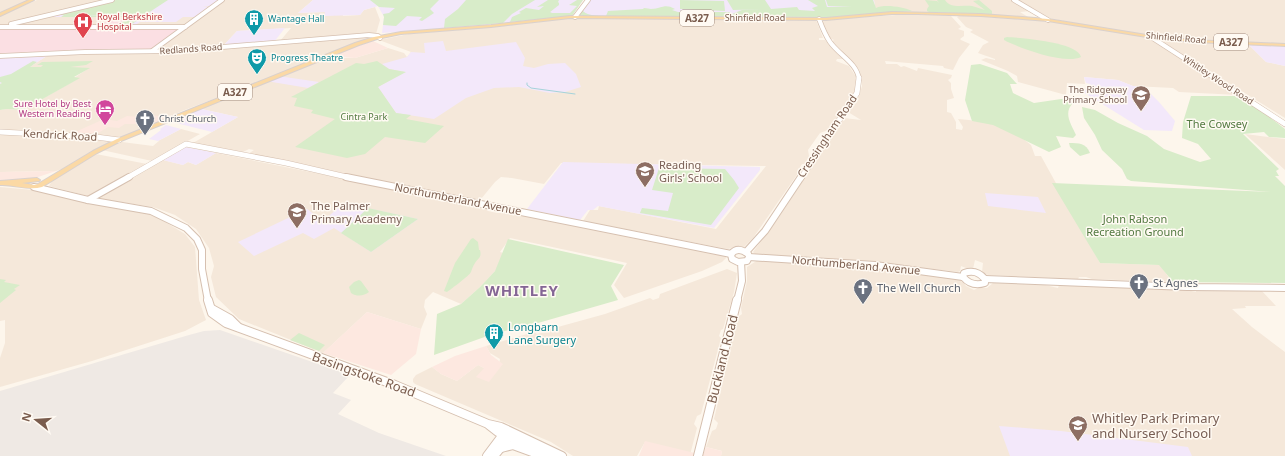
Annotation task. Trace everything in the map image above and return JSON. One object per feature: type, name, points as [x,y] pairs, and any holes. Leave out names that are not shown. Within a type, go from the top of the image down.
[{"type":"main road","points":[[0,15],[32,0]]},
{"type":"main road","name":"Shinfield Road","points":[[380,38],[413,32],[491,26],[547,18],[819,19],[907,13],[959,14],[1025,18],[1069,22],[1151,37],[1188,41],[1285,45]]},
{"type":"main road","name":"A327","points":[[10,183],[31,187],[43,183],[95,152],[119,140],[201,106],[352,47],[380,38]]},
{"type":"main road","name":"A327","points":[[0,183],[43,183]]},
{"type":"street","points":[[7,26],[112,0]]},
{"type":"street","points":[[152,51],[222,0]]},
{"type":"street","points":[[575,17],[588,0]]},
{"type":"street","points":[[1014,0],[1048,20]]},
{"type":"street","name":"Cressingham Road","points":[[741,262],[747,260],[748,254],[857,93],[859,79],[857,69],[830,44],[819,19]]},
{"type":"street","points":[[7,26],[185,27]]},
{"type":"street","name":"Redlands Road","points":[[0,56],[85,52],[188,50],[372,35],[380,38]]},
{"type":"street","name":"Whitley Wood Road","points":[[1151,37],[1285,124]]},
{"type":"street","name":"Kendrick Road","points":[[0,132],[96,137],[119,140]]},
{"type":"street","name":"Northumberland Avenue","points":[[88,200],[186,144],[731,254],[737,250],[748,254],[875,265],[963,276]]},
{"type":"street","name":"Basingstoke Road","points":[[43,183],[67,194],[88,200],[157,213],[178,223],[193,234],[202,250],[202,269],[206,298],[212,310],[212,314],[232,326],[395,385],[488,424],[493,429],[508,433],[562,456]]},
{"type":"street","points":[[731,254],[731,257],[734,260],[741,262]]},
{"type":"street","name":"Buckland Road","points":[[698,456],[742,281],[741,262]]},
{"type":"street","points":[[985,279],[985,283],[976,285],[969,283],[963,276],[964,273],[971,271],[980,274],[985,279],[1285,288]]},
{"type":"street","name":"Basingstoke Road","points":[[212,310],[218,311],[236,323],[238,327]]},
{"type":"street","points":[[494,456],[501,448],[508,433]]},
{"type":"street","points":[[487,456],[508,433]]},
{"type":"street","name":"Basingstoke Road","points":[[508,433],[556,456]]},
{"type":"street","points":[[501,448],[510,445],[516,446],[543,456]]},
{"type":"shaded area","points":[[0,0],[31,0],[0,14]]},
{"type":"shaded area","points":[[37,0],[313,0],[298,13],[326,12],[324,16],[343,14],[343,16],[360,15],[364,10],[375,7],[380,20],[376,34],[280,41],[291,28],[237,31],[223,46],[181,50],[0,56],[0,16]]},
{"type":"shaded area","points":[[116,0],[219,0],[211,6],[203,6],[210,7],[196,17],[183,17],[176,22],[140,22],[134,26],[116,26],[129,17],[47,17]]},
{"type":"shaded area","points":[[313,0],[583,0],[572,16],[541,18],[477,26],[382,33],[384,17],[378,6],[364,10],[360,15],[324,16],[325,12],[298,13]]},
{"type":"shaded area","points":[[590,0],[874,0],[875,7],[880,13],[841,17],[578,16]]},
{"type":"shaded area","points":[[874,0],[1011,0],[1030,11],[1020,12],[1028,17],[929,12],[880,13],[875,7]]},
{"type":"shaded area","points":[[1016,0],[1285,0],[1285,44],[1151,36],[1052,19]]},
{"type":"shaded area","points":[[927,13],[951,16],[961,27],[958,29],[964,31],[964,36],[960,39],[970,44],[959,58],[953,70],[944,68],[943,66],[885,61],[886,64],[897,64],[901,67],[904,66],[917,71],[918,68],[952,75],[948,80],[951,83],[954,98],[947,100],[947,112],[951,113],[956,122],[956,129],[962,130],[963,127],[958,119],[993,124],[1017,134],[1031,145],[1035,156],[1041,156],[1100,263],[1160,265],[1172,282],[1092,279],[1086,277],[1079,277],[1078,279],[988,275],[982,272],[983,263],[975,260],[973,269],[961,266],[960,271],[958,272],[883,263],[755,254],[753,252],[779,217],[844,118],[861,120],[848,112],[859,96],[862,86],[862,79],[859,69],[831,42],[834,40],[828,37],[821,20]]},
{"type":"shaded area","points":[[961,15],[1055,22],[1150,38],[1238,95],[1179,92],[1173,88],[1133,86],[1118,80],[1084,77],[1085,84],[1067,83],[1066,95],[1018,82],[1017,76],[981,60],[986,58],[995,60],[978,53],[983,45],[989,42],[970,32],[973,30],[966,27],[957,17]]},
{"type":"shaded area","name":"Royal Berkshire Hospital","points":[[112,18],[128,18],[114,27],[183,28],[151,51],[0,56],[0,28],[96,28]]},
{"type":"shaded area","points":[[571,18],[816,20],[823,38],[819,38],[819,40],[825,40],[843,59],[837,59],[836,61],[849,66],[856,77],[857,83],[854,94],[828,130],[820,133],[808,150],[809,156],[805,164],[802,164],[800,167],[801,169],[753,238],[743,248],[735,247],[728,249],[583,221],[590,210],[598,210],[599,206],[716,229],[766,166],[561,163],[544,184],[501,177],[481,199],[476,200],[248,154],[254,150],[249,149],[243,152],[193,143],[238,117],[197,108],[324,58],[355,58],[388,48],[404,53],[407,57],[411,52],[379,40],[409,34],[495,27]]},
{"type":"shaded area","points":[[285,28],[274,42],[223,46],[237,31]]},
{"type":"shaded area","points":[[374,37],[373,38],[182,111],[125,136],[62,169],[56,171],[0,172],[0,110],[23,110],[79,78],[74,78],[89,68],[28,68],[50,54],[168,52]]},
{"type":"shaded area","points":[[1158,39],[1248,44],[1266,62],[1285,66],[1285,118]]},
{"type":"shaded area","points":[[373,41],[388,48],[355,58],[341,57],[336,60],[324,58]]},
{"type":"shaded area","points":[[443,41],[446,51],[516,42],[525,58],[523,66],[534,68],[548,64],[565,63],[576,74],[581,87],[565,92],[550,93],[519,87],[494,88],[466,98],[434,119],[396,113],[378,87],[405,72],[389,69],[382,64],[407,57],[411,52],[425,53],[424,43]]},
{"type":"shaded area","points":[[1248,44],[1285,47],[1285,66],[1266,62]]},
{"type":"shaded area","points":[[50,54],[28,68],[0,84],[0,57]]},
{"type":"shaded area","points":[[278,76],[319,82],[308,88],[266,81]]},
{"type":"shaded area","name":"The Ridgeway Primary School","points":[[1084,77],[1118,80],[1133,86],[1144,87],[1175,121],[1172,131],[1144,130],[1083,92],[1081,89],[1095,91],[1090,84],[1086,83]]},
{"type":"shaded area","points":[[197,108],[238,117],[212,132],[168,121]]},
{"type":"shaded area","name":"Sure Hotel by Best Western Reading","points":[[141,115],[160,116],[166,118],[151,124],[125,124],[119,128],[108,127],[95,135],[73,133],[104,119],[117,121],[127,116],[138,117]]},
{"type":"shaded area","points":[[166,125],[181,129],[158,141],[149,139],[161,130],[160,129]]},
{"type":"shaded area","points":[[181,129],[200,134],[152,161],[102,150],[122,142],[153,146],[158,141]]},
{"type":"shaded area","points":[[1245,134],[1285,139],[1285,170]]},
{"type":"shaded area","points":[[186,147],[216,153],[196,165],[188,162],[183,165],[163,160]]},
{"type":"shaded area","points":[[216,153],[480,206],[488,211],[497,213],[505,213],[507,211],[726,256],[726,258],[722,262],[702,271],[624,298],[614,285],[627,263],[510,238],[500,252],[507,254],[495,271],[461,304],[433,292],[425,300],[424,307],[427,314],[421,329],[367,312],[323,353],[239,319],[216,297],[211,277],[214,266],[209,248],[196,229],[175,215],[153,207],[96,198],[163,160],[183,165],[188,162],[196,165]]},
{"type":"shaded area","points":[[96,154],[147,164],[88,196],[49,186],[52,181]]},
{"type":"shaded area","name":"Reading Girls' School","points":[[563,162],[760,167],[760,170],[714,228],[598,206],[593,210],[588,210],[580,220],[527,209]]},
{"type":"shaded area","points":[[56,171],[35,178],[0,180],[0,172]]},
{"type":"shaded area","points":[[0,187],[33,190],[147,211],[185,234],[195,247],[199,300],[206,320],[185,331],[92,361],[0,387],[0,358],[5,343],[5,320],[0,321]]},
{"type":"shaded area","points":[[985,193],[1038,197],[1046,213],[988,206]]},
{"type":"shaded area","name":"The Palmer Primary Academy","points":[[344,203],[418,219],[371,252],[334,228],[314,239],[303,233],[254,256],[238,242],[307,209],[323,221]]},
{"type":"shaded area","points":[[758,260],[912,273],[956,279],[974,290],[978,288],[987,288],[993,283],[1045,285],[1058,288],[1059,285],[1168,290],[1182,289],[1196,292],[1196,290],[1261,290],[1276,306],[1245,306],[1246,308],[1232,309],[1252,327],[1285,352],[1285,456],[721,456],[722,451],[706,447],[712,431],[716,429],[718,423],[714,419],[738,317],[742,314],[741,308],[747,281],[747,267]]},
{"type":"shaded area","points":[[727,269],[737,273],[734,292],[723,329],[721,330],[719,336],[721,338],[701,414],[697,416],[694,424],[697,428],[690,455],[645,442],[637,456],[573,456],[551,442],[413,382],[416,375],[432,367],[441,374],[457,381],[478,365],[484,368],[498,370],[500,359],[490,353],[486,346],[534,332],[537,334],[545,332],[547,330],[605,314],[650,298],[653,300],[659,298],[660,294]]},
{"type":"shaded area","points":[[367,312],[421,329],[416,354],[391,375],[323,353]]},
{"type":"shaded area","points":[[220,330],[350,375],[333,393],[351,400],[338,414],[379,433],[446,456],[0,456],[0,391],[189,335],[204,331]]},
{"type":"shaded area","points":[[486,346],[491,355],[503,364],[489,382],[476,377],[484,368],[478,365],[457,381],[441,374],[432,367],[455,356]]},
{"type":"shaded area","name":"Whitley Park Primary and Nursery School","points":[[999,426],[1061,431],[1188,447],[1192,456],[1010,456]]},
{"type":"shaded area","points":[[645,441],[703,455],[706,447],[722,451],[721,456],[639,456]]},
{"type":"green space","points":[[116,0],[168,0],[145,15],[74,15],[144,16],[129,26],[117,26],[129,17],[61,17],[64,15],[59,15]]},
{"type":"green space","points":[[370,0],[439,0],[430,9],[434,13],[422,21],[419,20],[422,17],[407,16],[396,26],[383,25],[383,14],[389,13],[395,8],[379,7]]},
{"type":"green space","points":[[466,0],[535,0],[512,14],[503,23],[444,28],[445,19],[458,9]]},
{"type":"green space","points":[[548,0],[559,0],[559,5],[550,12],[570,13],[577,6],[569,5],[577,0],[583,0],[572,16],[510,22],[512,17],[521,13],[519,12],[526,8],[539,10],[544,6],[537,7]]},
{"type":"green space","points":[[680,0],[724,1],[725,11],[680,9]]},
{"type":"green space","points":[[727,0],[765,0],[771,9],[797,7],[799,10],[815,11],[812,8],[818,6],[808,0],[825,0],[827,7],[852,7],[828,6],[826,0],[873,0],[876,8],[894,6],[912,11],[841,17],[579,16],[585,6],[583,11],[585,13],[603,16],[606,16],[608,11],[644,8],[655,9],[665,6],[671,7],[675,9],[672,10],[678,12],[729,12],[732,14],[742,10],[770,9],[733,10]]},
{"type":"green space","points":[[925,0],[937,1],[939,3],[937,0],[945,0],[950,5],[954,6],[972,6],[985,10],[973,1],[979,0],[992,11],[992,14],[929,12],[927,9],[929,6]]},
{"type":"green space","points":[[1007,37],[1060,44],[1078,52],[1081,57],[1064,59],[1042,54],[1004,40],[1004,38]]},
{"type":"green space","points":[[33,61],[37,62],[30,67],[41,67],[43,65],[37,65],[42,62],[93,61],[86,65],[70,67],[90,68],[74,77],[80,78],[23,110],[0,110],[0,84],[2,83],[0,82],[0,77],[11,74]]},
{"type":"green space","name":"Cintra Park","points":[[377,61],[389,69],[406,72],[378,87],[396,113],[411,115],[406,119],[444,126],[425,143],[385,137],[365,154],[347,158],[295,147],[335,119],[311,113],[313,110],[294,106],[297,98],[291,97],[356,63],[364,64]]},
{"type":"green space","points":[[980,64],[1007,73],[1017,84],[1010,84],[1013,93],[1034,103],[1068,98],[1073,103],[1070,107],[1068,115],[1076,135],[1073,138],[1056,136],[1061,147],[1049,152],[993,125],[972,121],[965,100],[971,65]]},
{"type":"green space","points":[[1191,96],[1239,96],[1285,129],[1285,138],[1269,137],[1264,132],[1243,134],[1279,169],[1276,171],[1279,176],[1275,176],[1285,186],[1285,283],[1173,282],[1159,265],[1100,263],[1052,183],[1271,192],[1131,181],[1127,179],[1122,169],[1102,150],[1095,135],[1084,118],[1082,107],[1095,110],[1118,123],[1147,136],[1164,149],[1200,162],[1211,159],[1198,144],[1182,138],[1183,122]]},
{"type":"green space","points":[[1069,143],[1082,144],[1090,153],[1080,156],[1070,147]]},
{"type":"green space","points":[[659,168],[725,169],[739,188],[711,225],[640,213],[642,208],[668,211],[673,193],[652,190]]},
{"type":"green space","points":[[368,208],[418,219],[371,252],[341,233]]},
{"type":"green space","points":[[473,238],[478,242],[480,250],[479,258],[467,276],[447,292],[444,291],[455,263]]},
{"type":"green space","points":[[508,239],[624,265],[611,286],[618,300],[493,334],[434,355],[437,314],[461,304],[480,287],[495,271]]},
{"type":"green space","points":[[0,279],[6,280],[4,282],[20,285],[0,303]]},
{"type":"green space","points":[[359,280],[369,292],[360,296],[351,293],[349,287],[354,282]]},
{"type":"green space","points":[[299,333],[325,345],[319,351],[290,340]]},
{"type":"waterway","points":[[527,83],[527,85],[531,88],[575,94]]},
{"type":"place","name":"Wantage Hall","points":[[254,36]]},
{"type":"place","name":"Royal Berkshire Hospital","points":[[83,39]]},
{"type":"place","name":"Progress Theatre","points":[[257,75]]},
{"type":"place","name":"The Ridgeway Primary School","points":[[1141,112]]},
{"type":"place","name":"Sure Hotel by Best Western Reading","points":[[105,126]]},
{"type":"place","name":"Christ Church","points":[[145,136]]},
{"type":"place","name":"Reading Girls' School","points":[[645,188]]},
{"type":"place","name":"The Palmer Primary Academy","points":[[297,229]]},
{"type":"place","name":"St Agnes","points":[[1139,300]]},
{"type":"place","name":"The Well Church","points":[[863,305]]},
{"type":"place","name":"Longbarn Lane Surgery","points":[[494,350]]},
{"type":"place","name":"Whitley Park Primary and Nursery School","points":[[1078,442]]},
{"type":"district","name":"WHITLEY","points":[[522,291]]},
{"type":"park label","name":"The Cowsey","points":[[1217,124]]},
{"type":"park label","name":"John Rabson Recreation Ground","points":[[1135,225]]}]
